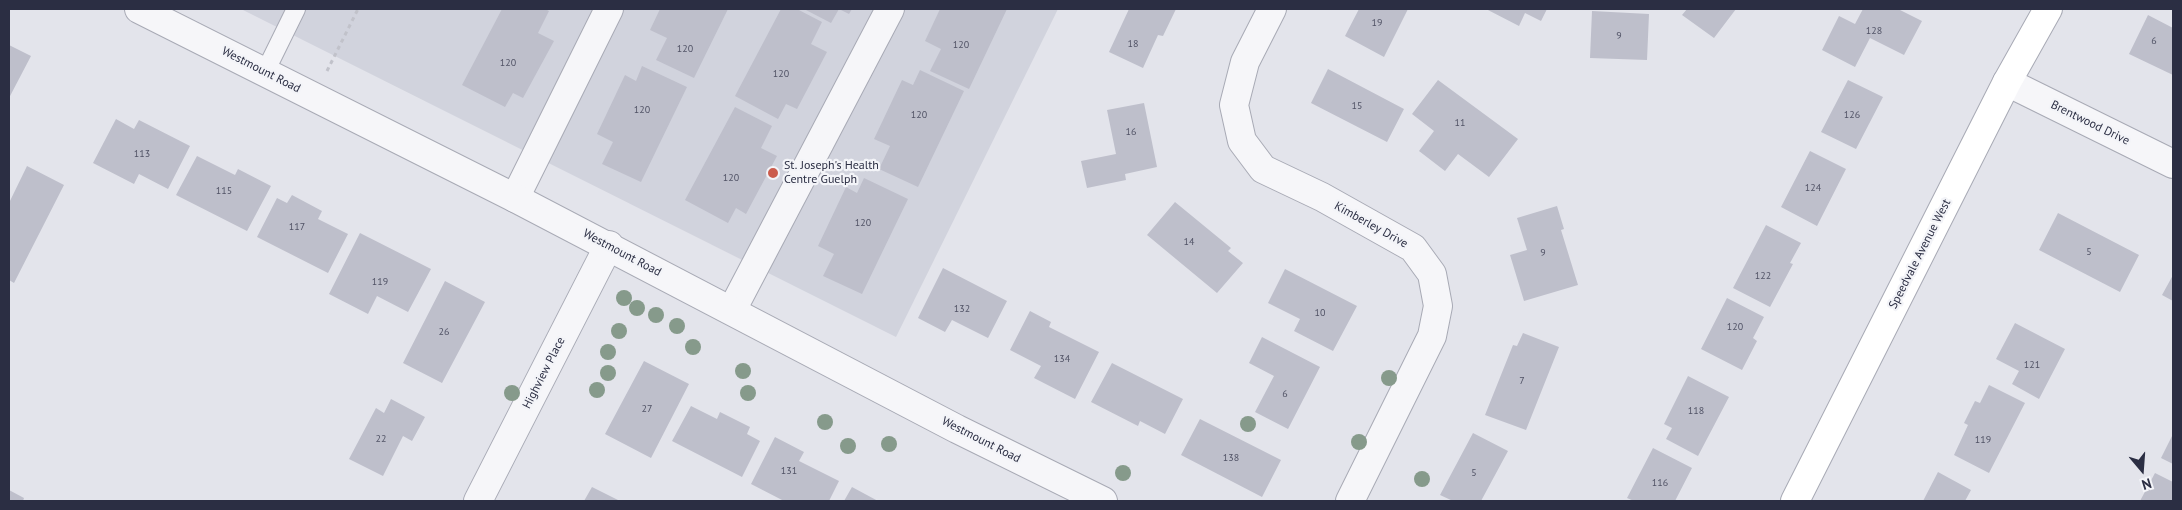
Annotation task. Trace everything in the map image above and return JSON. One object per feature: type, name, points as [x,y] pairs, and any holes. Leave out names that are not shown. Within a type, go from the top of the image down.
[{"type":"main road","name":"Speedvale Avenue West","points":[[1795,501],[2007,82],[2048,9]]},
{"type":"street","name":"Westmount Road","points":[[139,9],[609,245],[957,428],[1103,501]]},
{"type":"street","points":[[516,198],[609,9]]},
{"type":"street","points":[[732,310],[890,9]]},
{"type":"street","name":"Kimberley Drive","points":[[1272,9],[1245,62],[1234,105],[1242,141],[1263,169],[1322,197],[1413,248],[1432,274],[1438,306],[1432,336],[1350,501]]},
{"type":"street","name":"Brentwood Drive","points":[[2007,82],[2173,164]]},
{"type":"street","name":"Highview Place","points":[[478,501],[609,245]]},
{"type":"lane","points":[[264,72],[296,9]]},
{"type":"path","points":[[315,97],[358,9]]},
{"type":"shaded area","name":"St. Joseph's Health Centre Guelph","points":[[241,9],[1058,9],[896,337]]},
{"type":"building","points":[[502,9],[545,9],[549,11],[538,33],[554,41],[523,98],[513,93],[505,107],[462,85]]},
{"type":"building","points":[[660,9],[728,9],[694,78],[656,60],[667,38],[650,30]]},
{"type":"building","points":[[781,9],[797,9],[822,22],[811,44],[827,52],[797,109],[786,104],[778,119],[735,96]]},
{"type":"building","points":[[804,9],[839,9],[831,23]]},
{"type":"building","points":[[839,9],[852,9],[849,14]]},
{"type":"building","points":[[940,9],[1007,9],[969,89],[930,71],[941,49],[925,41]]},
{"type":"building","points":[[1129,9],[1176,9],[1163,36],[1158,35],[1143,68],[1109,52]]},
{"type":"building","points":[[1359,9],[1408,9],[1384,57],[1345,36]]},
{"type":"building","points":[[1486,9],[1547,9],[1541,21],[1525,13],[1519,26]]},
{"type":"building","points":[[1687,9],[1736,9],[1714,38],[1682,15]]},
{"type":"building","points":[[1863,9],[1898,9],[1922,21],[1904,55],[1870,38],[1855,67],[1822,50],[1839,16],[1855,24]]},
{"type":"building","points":[[1592,11],[1649,14],[1647,60],[1590,58]]},
{"type":"building","points":[[2148,15],[2173,28],[2173,75],[2129,54]]},
{"type":"building","points":[[9,45],[31,56],[9,98]]},
{"type":"building","points":[[642,66],[687,87],[641,182],[602,164],[613,142],[597,134],[625,75],[636,81]]},
{"type":"building","points":[[1328,69],[1404,109],[1387,142],[1311,103]]},
{"type":"building","points":[[920,70],[964,91],[918,187],[879,169],[890,146],[874,139],[902,80],[913,85]]},
{"type":"building","points":[[1438,80],[1518,139],[1489,177],[1458,154],[1445,171],[1419,151],[1434,131],[1412,114]]},
{"type":"building","points":[[1848,80],[1883,97],[1856,149],[1821,132]]},
{"type":"building","points":[[1144,103],[1157,167],[1125,174],[1126,180],[1087,188],[1081,161],[1116,154],[1107,110]]},
{"type":"building","points":[[735,107],[772,126],[761,148],[777,156],[746,214],[736,208],[728,223],[685,200]]},
{"type":"building","points":[[116,119],[134,129],[139,120],[190,146],[168,189],[139,174],[134,184],[93,163]]},
{"type":"building","points":[[1810,151],[1846,169],[1817,226],[1781,207]]},
{"type":"building","points":[[197,156],[235,175],[238,169],[271,186],[247,231],[176,195]]},
{"type":"building","points":[[27,166],[64,185],[14,283],[9,280],[9,203]]},
{"type":"building","points":[[864,178],[908,199],[862,294],[823,276],[834,254],[818,246],[846,187],[857,193]]},
{"type":"building","points":[[292,195],[322,211],[318,219],[348,234],[328,273],[257,237],[277,198],[287,203]]},
{"type":"building","points":[[1175,202],[1231,248],[1228,251],[1243,263],[1217,293],[1147,235]]},
{"type":"building","points":[[1557,206],[1564,229],[1561,230],[1578,285],[1524,301],[1510,255],[1527,250],[1517,218]]},
{"type":"building","points":[[2058,213],[2139,255],[2120,292],[2039,250]]},
{"type":"building","points":[[1766,225],[1801,243],[1790,263],[1793,264],[1770,307],[1733,288]]},
{"type":"building","points":[[360,233],[431,269],[408,312],[377,296],[368,314],[329,294]]},
{"type":"building","points":[[943,268],[1007,301],[988,338],[952,320],[945,332],[918,318]]},
{"type":"building","points":[[1285,269],[1357,306],[1333,351],[1294,331],[1300,319],[1268,303]]},
{"type":"building","points":[[2173,275],[2173,301],[2162,295]]},
{"type":"building","points":[[445,281],[485,302],[442,383],[403,363]]},
{"type":"building","points":[[1727,298],[1764,317],[1753,338],[1757,341],[1742,370],[1701,349]]},
{"type":"building","points":[[1030,311],[1051,322],[1049,327],[1099,352],[1075,399],[1034,378],[1041,366],[1010,350]]},
{"type":"building","points":[[2015,323],[2065,349],[2039,399],[2012,384],[2019,371],[1996,359]]},
{"type":"building","points":[[1523,333],[1559,347],[1526,430],[1485,415],[1513,345],[1517,346]]},
{"type":"building","points":[[1262,337],[1320,367],[1288,429],[1255,412],[1274,376],[1249,363]]},
{"type":"building","points":[[644,361],[689,384],[651,458],[605,434]]},
{"type":"building","points":[[1112,363],[1183,399],[1165,434],[1140,421],[1138,426],[1091,402]]},
{"type":"building","points":[[1688,376],[1729,397],[1698,456],[1666,439],[1672,428],[1664,424]]},
{"type":"building","points":[[1989,385],[2025,403],[1989,473],[1954,455],[1968,425],[1964,423],[1975,401],[1980,403]]},
{"type":"building","points":[[391,399],[425,417],[412,441],[403,436],[383,476],[349,459],[376,408],[384,413]]},
{"type":"building","points":[[691,406],[717,419],[720,412],[750,427],[747,434],[760,441],[742,477],[672,441]]},
{"type":"building","points":[[1200,419],[1281,460],[1262,497],[1181,455]]},
{"type":"building","points":[[1473,433],[1508,451],[1481,501],[1453,501],[1440,495]]},
{"type":"building","points":[[2173,434],[2173,464],[2161,458]]},
{"type":"building","points":[[775,437],[804,452],[799,461],[839,481],[829,501],[784,501],[751,484]]},
{"type":"building","points":[[1653,448],[1692,468],[1675,501],[1634,501],[1627,498]]},
{"type":"building","points":[[1938,472],[1971,490],[1965,501],[1923,501]]},
{"type":"building","points":[[2155,473],[2173,482],[2173,501],[2140,501]]},
{"type":"building","points":[[592,487],[620,501],[584,501]]},
{"type":"building","points":[[852,487],[878,501],[844,501]]},
{"type":"building","points":[[9,490],[24,498],[23,501],[9,501]]},
{"type":"place","name":"St. Joseph's Health Centre Guelph","points":[[773,173]]}]
